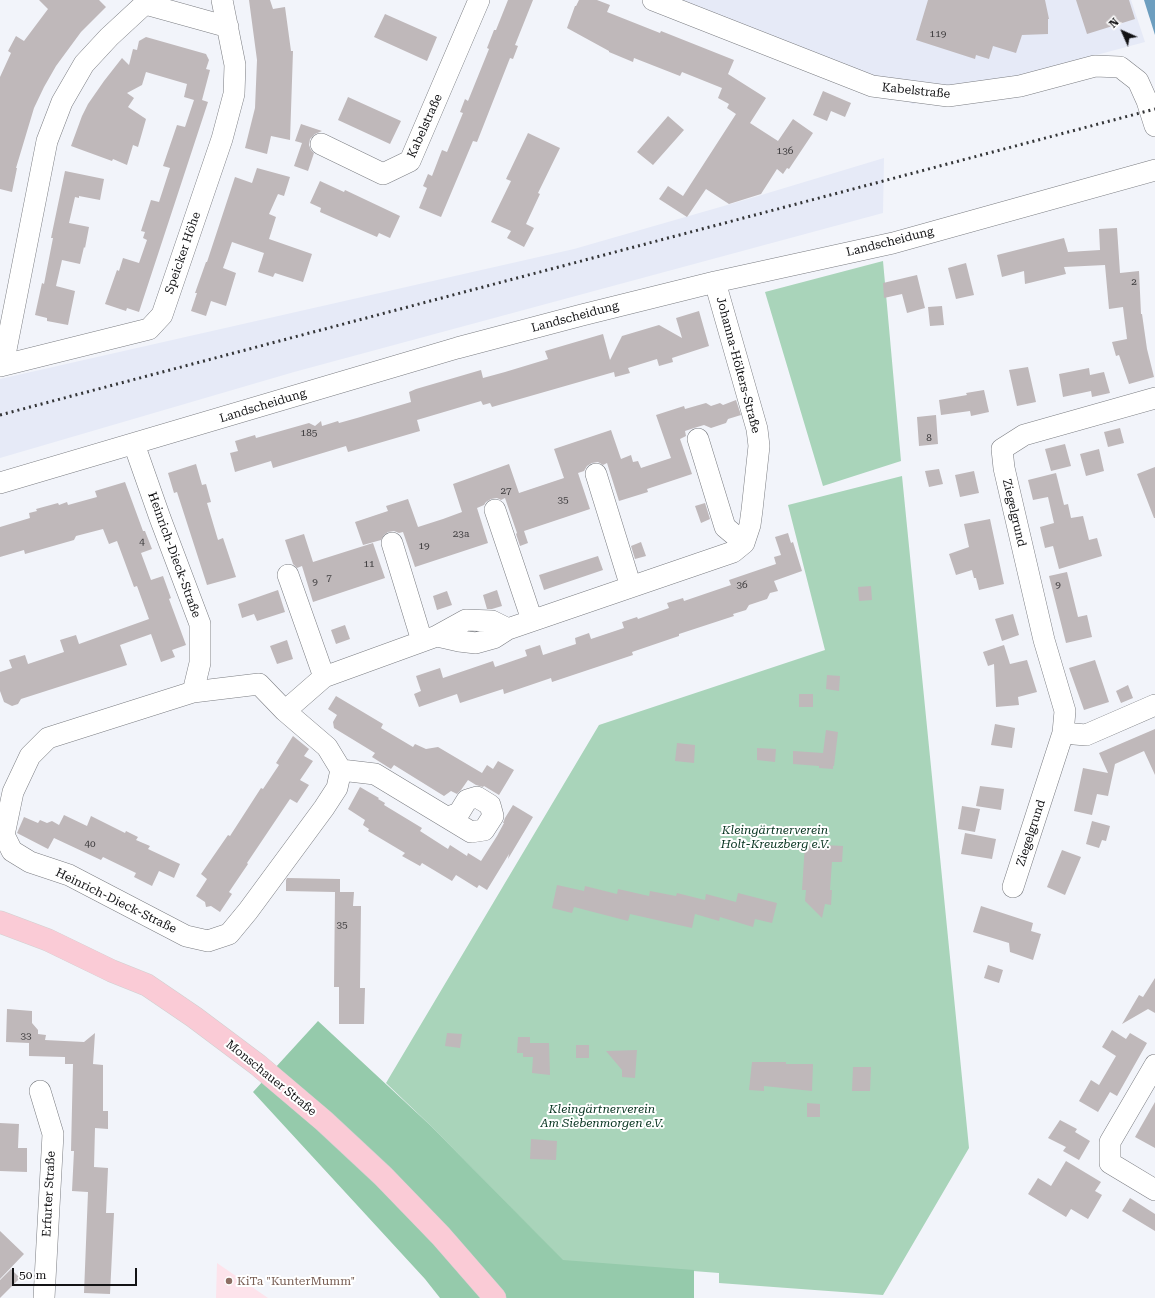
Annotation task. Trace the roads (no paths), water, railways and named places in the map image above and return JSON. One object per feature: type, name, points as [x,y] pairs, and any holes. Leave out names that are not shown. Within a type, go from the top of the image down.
[{"type":"main road","name":"Monschauer Straße","points":[[0,922],[48,940],[112,972],[147,986],[194,1017],[258,1065],[324,1121],[383,1176],[441,1236],[495,1298]]},
{"type":"street","name":"Speicker Höhe","points":[[222,0],[228,27],[235,64],[234,94],[222,139],[162,316],[149,329],[2,366],[47,141],[62,102],[84,64],[109,37],[147,2],[228,27]]},
{"type":"street","name":"Kabelstraße","points":[[321,144],[383,174],[410,161],[479,0]]},
{"type":"street","name":"Kabelstraße","points":[[653,0],[872,86],[948,96],[1020,86],[1095,66],[1120,67],[1138,81],[1148,101],[1155,126]]},
{"type":"street","name":"Landscheidung","points":[[0,483],[457,348],[715,282],[893,243],[1155,170]]},
{"type":"street","name":"Johanna-Hölters-Straße","points":[[715,282],[757,429],[759,446],[750,525],[744,543]]},
{"type":"street","name":"Ziegelgrund","points":[[1013,887],[1063,733],[1065,711],[1044,640],[1004,468],[1002,449],[1024,435],[1155,398]]},
{"type":"street","points":[[286,711],[324,678],[430,638],[466,620],[492,621],[508,628],[733,552],[744,543],[725,527],[698,439]]},
{"type":"street","name":"Heinrich-Dieck-Straße","points":[[134,444],[200,624],[200,663],[193,692]]},
{"type":"street","points":[[596,474],[631,587]]},
{"type":"street","points":[[495,510],[532,620]]},
{"type":"street","points":[[392,543],[430,638]]},
{"type":"street","points":[[288,575],[324,678]]},
{"type":"street","name":"Heinrich-Dieck-Straße","points":[[258,684],[286,711],[327,747],[341,770],[337,788],[248,911],[229,934],[208,941],[186,936],[69,875],[30,862],[12,851],[4,835],[13,792],[30,756],[48,738],[193,692],[258,684]]},
{"type":"street","points":[[1063,733],[1086,735],[1155,705]]},
{"type":"street","points":[[341,770],[375,774],[448,817]]},
{"type":"street","points":[[1155,1065],[1110,1142],[1110,1163],[1155,1190]]},
{"type":"street","name":"Erfurter Straße","points":[[40,1091],[53,1134],[44,1298]]},
{"type":"water","points":[[1144,0],[1155,0],[1155,35]]},
{"type":"railway","points":[[0,415],[1155,109]]},
{"type":"place","name":"KiTa \"KunterMumm\"","points":[[229,1281]]},
{"type":"park label","name":"Kleingärtnerverein Holt-Kreuzberg e.V.","points":[[775,837]]},
{"type":"park label","name":"Kleingärtnerverein Am Siebenmorgen e.V.","points":[[602,1116]]}]
